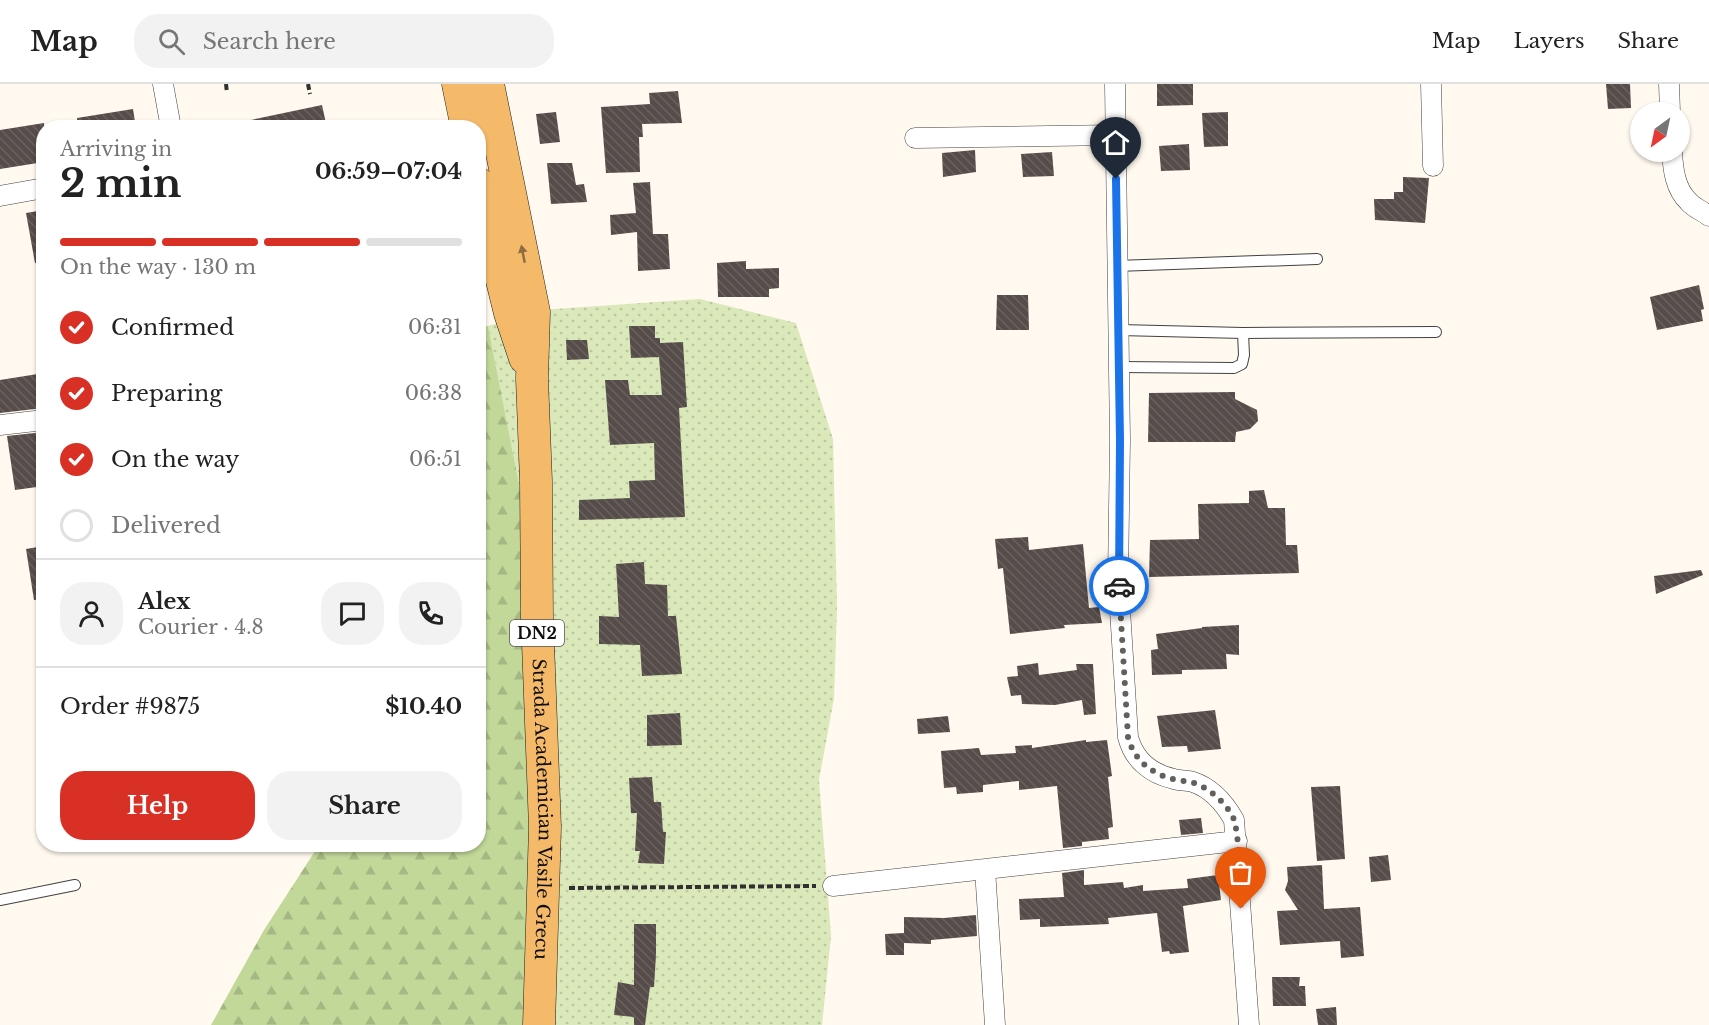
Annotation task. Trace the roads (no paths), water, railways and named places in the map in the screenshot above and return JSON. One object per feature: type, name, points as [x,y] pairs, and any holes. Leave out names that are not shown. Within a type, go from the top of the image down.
[{"type":"main road","name":"Strada Academician Vasile Grecu","points":[[464,86],[466,120]]},
{"type":"main road","name":"Strada Academician Vasile Grecu","points":[[464,86],[475,120]]},
{"type":"main road","name":"Strada Academician Vasile Grecu","points":[[486,157],[534,312],[532,379],[536,481],[537,617],[545,826],[539,1025]]},
{"type":"main road","name":"Strada Academician Vasile Grecu","points":[[486,216],[510,313],[532,379]]},
{"type":"street","points":[[164,84],[170,120]]},
{"type":"street","points":[[1114,84],[1120,440],[1118,578],[1128,737],[1136,757],[1144,765],[1168,777],[1205,788],[1228,810],[1234,820],[1249,1025]]},
{"type":"street","points":[[1431,84],[1433,166]]},
{"type":"street","points":[[1669,84],[1670,102]]},
{"type":"street","points":[[915,138],[1116,135]]},
{"type":"street","points":[[1673,162],[1678,185],[1688,201],[1709,216]]},
{"type":"street","points":[[0,196],[36,189]]},
{"type":"street","points":[[0,425],[36,421]]},
{"type":"street","points":[[833,886],[1237,841]]},
{"type":"street","points":[[985,869],[996,1025]]},
{"type":"lane","points":[[1116,266],[1317,259]]},
{"type":"lane","points":[[1119,330],[1243,333],[1436,332]]},
{"type":"lane","points":[[1119,367],[1234,368],[1242,364],[1243,333]]},
{"type":"lane","points":[[0,900],[75,885]]}]
